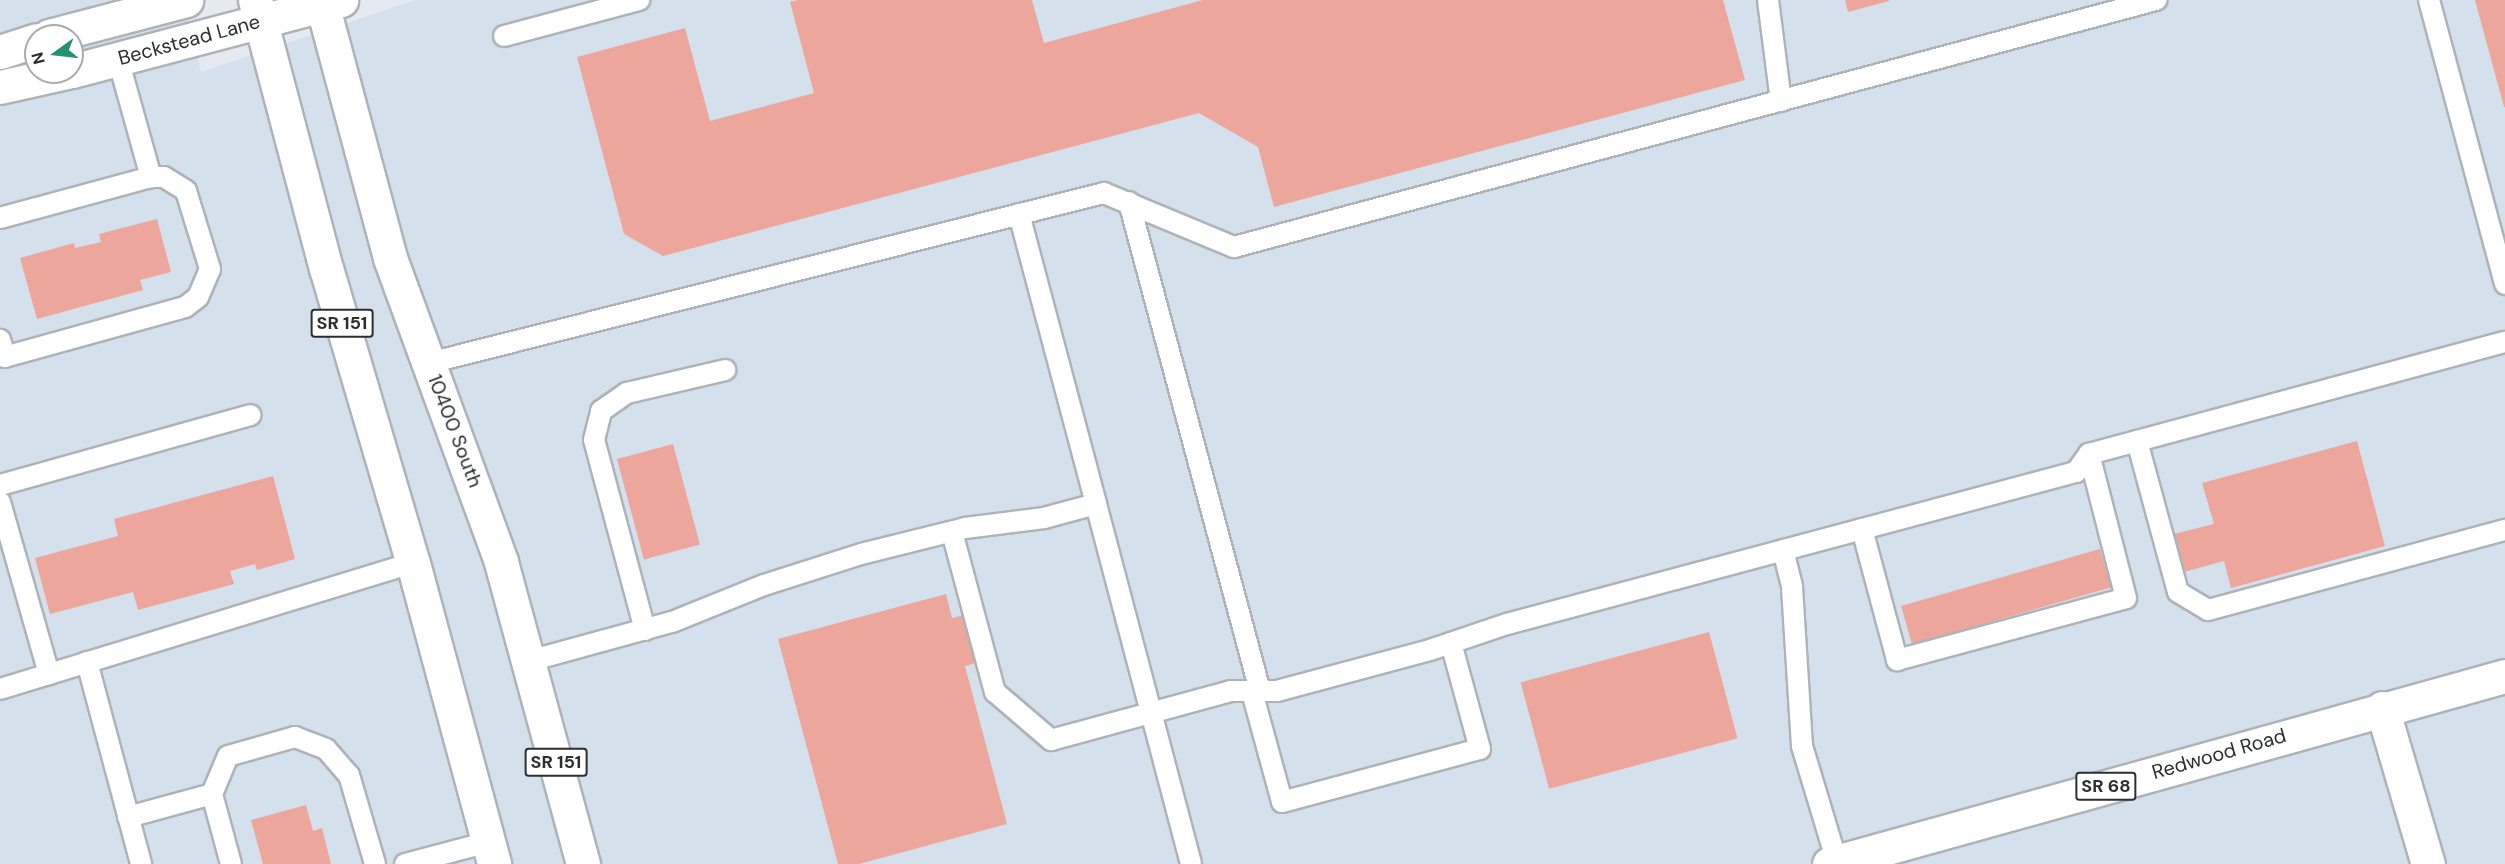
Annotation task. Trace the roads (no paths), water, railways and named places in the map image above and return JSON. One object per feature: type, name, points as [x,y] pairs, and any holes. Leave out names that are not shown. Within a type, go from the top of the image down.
[{"type":"main road","name":"Beckstead Lane","points":[[74,24],[103,10],[186,0]]},
{"type":"main road","name":"Beckstead Lane","points":[[84,68],[118,59],[258,11],[328,2]]},
{"type":"main road","name":"10400 South","points":[[328,2],[390,258],[481,498],[529,661],[583,864]]},
{"type":"main road","name":"SR 151","points":[[258,11],[326,268],[413,563],[491,853]]},
{"type":"main road","points":[[0,52],[24,44]]},
{"type":"main road","points":[[0,87],[24,82]]},
{"type":"main road","name":"Redwood Road","points":[[1833,863],[2382,708],[2505,676]]},
{"type":"main road","points":[[2382,708],[2427,864]]},
{"type":"lane","points":[[504,36],[639,0]]},
{"type":"lane","points":[[1768,0],[1781,101]]},
{"type":"lane","points":[[429,363],[1104,193],[1234,247],[2156,0]]},
{"type":"lane","points":[[2429,0],[2505,284]]},
{"type":"lane","points":[[118,59],[151,177]]},
{"type":"lane","points":[[0,218],[151,177],[176,182],[192,203],[210,269],[198,297],[185,307],[4,357],[0,340]]},
{"type":"lane","points":[[1129,202],[1256,691],[1282,802],[1480,749],[1451,643]]},
{"type":"lane","points":[[1019,214],[1191,864]]},
{"type":"lane","points":[[952,531],[995,692],[1051,740],[1231,692],[1277,691],[1451,643],[1507,624],[2076,472],[2089,454],[2505,342]]},
{"type":"lane","points":[[645,630],[594,440],[601,411],[627,393],[725,370]]},
{"type":"lane","points":[[0,485],[250,415]]},
{"type":"lane","points":[[2137,441],[2178,592],[2208,610],[2505,530]]},
{"type":"lane","points":[[1862,529],[1897,660],[2126,598],[2089,454]]},
{"type":"lane","points":[[0,502],[49,674]]},
{"type":"lane","points":[[529,661],[645,630],[773,582],[952,531],[1044,518],[1096,504]]},
{"type":"lane","points":[[1783,550],[1792,587],[1803,746],[1833,863]]},
{"type":"lane","points":[[0,689],[413,563]]},
{"type":"lane","points":[[87,662],[141,864]]},
{"type":"lane","points":[[231,864],[212,794],[228,756],[295,737],[326,749],[349,775],[375,864]]},
{"type":"lane","points":[[128,817],[212,794]]},
{"type":"lane","points":[[405,864],[491,853]]}]
